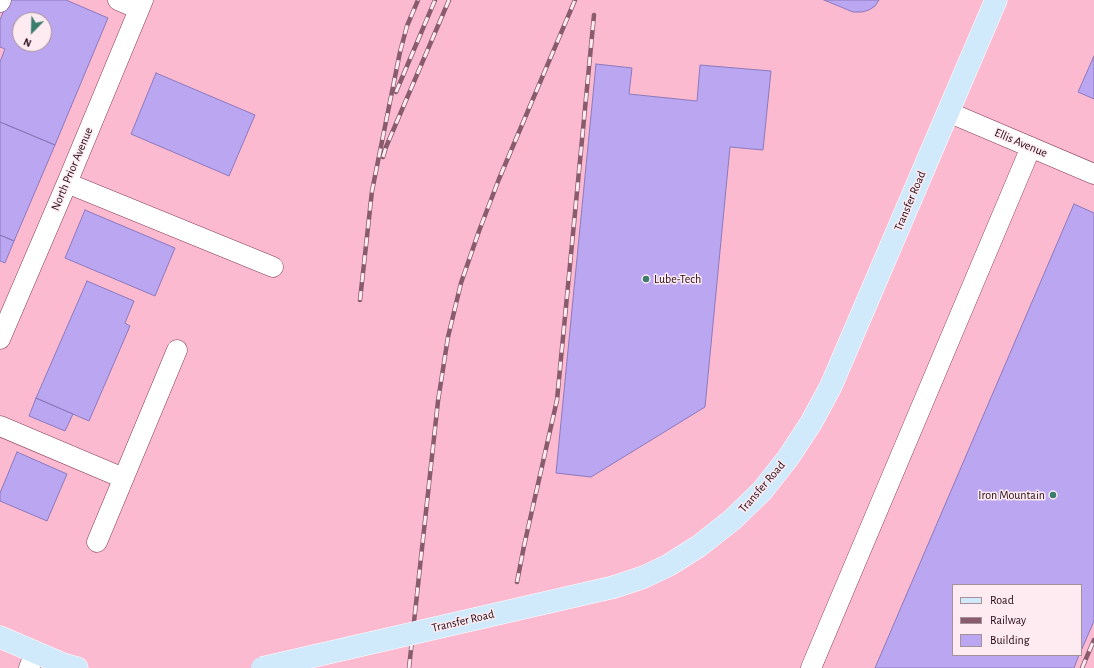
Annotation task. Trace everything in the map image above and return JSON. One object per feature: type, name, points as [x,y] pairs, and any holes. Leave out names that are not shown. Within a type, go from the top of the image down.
[{"type":"main road","name":"Transfer Road","points":[[262,668],[614,587],[669,565],[699,546],[732,520],[757,496],[788,458],[811,423],[831,386],[996,0]]},
{"type":"main road","points":[[0,637],[32,660],[63,664],[77,668]]},
{"type":"street","points":[[118,0],[141,5]]},
{"type":"street","name":"North Prior Avenue","points":[[0,338],[67,183],[141,5]]},
{"type":"street","name":"Ellis Avenue","points":[[948,112],[1094,174]]},
{"type":"street","points":[[811,668],[1031,147]]},
{"type":"street","points":[[67,183],[273,267]]},
{"type":"street","points":[[96,542],[177,350]]},
{"type":"street","points":[[0,426],[123,478]]},
{"type":"building","points":[[8,0],[66,0],[108,18],[55,145],[0,122],[0,62],[5,49],[0,47],[0,20]]},
{"type":"building","points":[[824,0],[879,0],[875,6],[869,10],[853,12]]},
{"type":"building","points":[[1094,56],[1094,99],[1078,92]]},
{"type":"building","name":"Lube-Tech","points":[[596,64],[632,68],[629,94],[697,101],[700,65],[771,71],[763,150],[730,147],[705,407],[591,477],[556,473]]},
{"type":"building","points":[[156,73],[255,115],[229,176],[131,134]]},
{"type":"building","points":[[0,122],[55,145],[14,241],[0,235]]},
{"type":"building","points":[[1074,204],[1094,213],[1094,621],[1082,649],[1082,584],[952,584],[952,656],[1079,656],[1074,668],[875,668]]},
{"type":"building","points":[[85,210],[175,248],[155,296],[65,258]]},
{"type":"building","points":[[0,235],[14,241],[5,263],[0,261]]},
{"type":"building","points":[[87,281],[134,301],[125,323],[130,326],[89,421],[36,398]]},
{"type":"building","points":[[36,398],[73,414],[65,431],[29,416]]},
{"type":"building","points":[[17,452],[67,474],[47,521],[0,501],[0,493]]},
{"type":"railway","points":[[360,300],[372,191],[400,52],[407,26],[418,0]]},
{"type":"railway","points":[[396,92],[435,0]]},
{"type":"railway","points":[[383,157],[449,0]]},
{"type":"railway","points":[[409,668],[438,401],[448,337],[461,283],[499,179],[575,0]]},
{"type":"railway","points":[[517,582],[557,400],[594,15]]},
{"type":"railway","points":[[1082,668],[1094,640]]},
{"type":"place","name":"Lube-Tech","points":[[646,279]]},
{"type":"place","name":"Iron Mountain","points":[[1053,495]]}]
